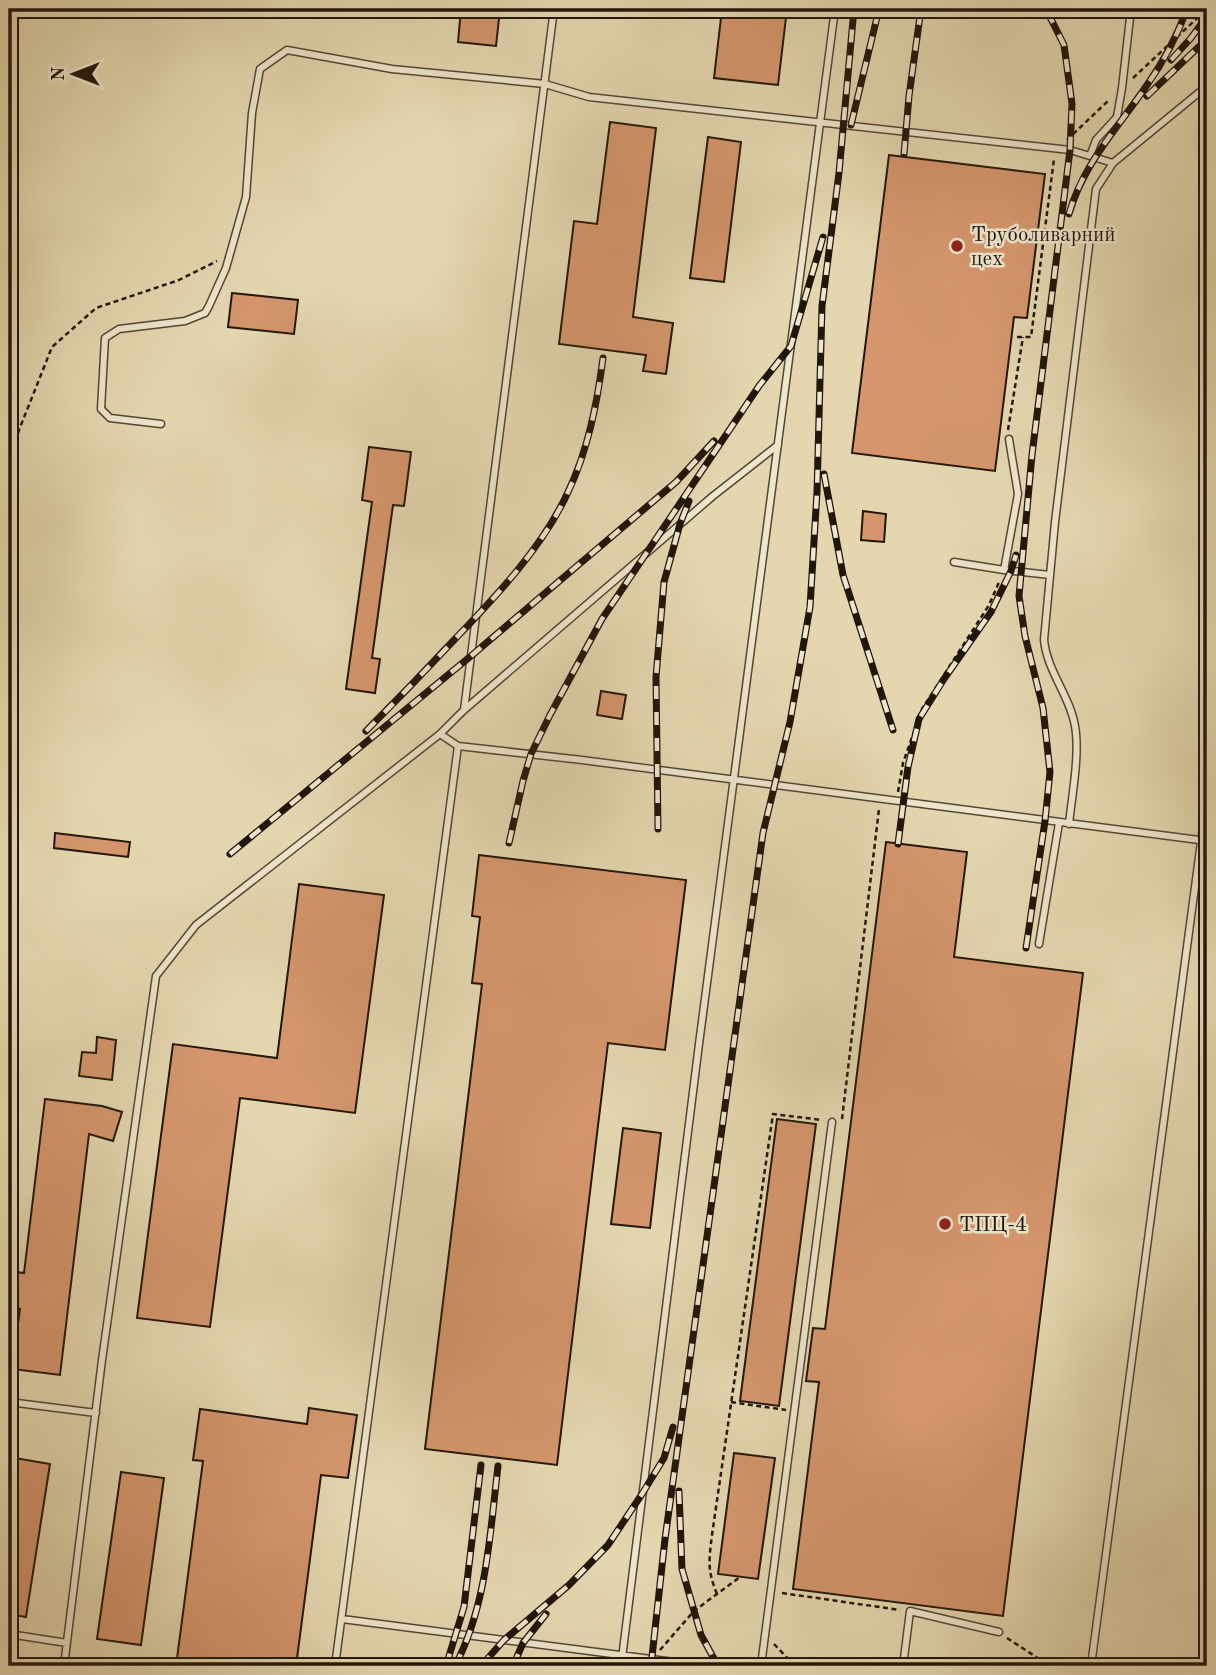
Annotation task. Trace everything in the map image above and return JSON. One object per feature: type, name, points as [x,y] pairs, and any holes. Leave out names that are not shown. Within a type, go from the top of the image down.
[{"type":"lane","points":[[464,710],[554,9]]},
{"type":"lane","points":[[621,1666],[835,9]]},
{"type":"lane","points":[[1090,156],[1096,140],[1117,117],[1131,9]]},
{"type":"lane","points":[[160,424],[110,418],[101,409],[105,338],[119,329],[185,321],[205,313],[226,268],[246,197],[252,114],[260,69],[287,50],[392,69],[545,84],[589,97],[1056,149],[1113,163]]},
{"type":"lane","points":[[1069,824],[1076,755],[1075,727],[1070,708],[1045,654],[1044,640],[1058,496],[1096,188],[1113,163],[1207,86]]},
{"type":"lane","points":[[1004,570],[1018,494],[1009,439]]},
{"type":"lane","points":[[64,1666],[156,976],[196,925],[440,734],[464,710],[713,496],[778,445]]},
{"type":"lane","points":[[954,562],[1050,575]]},
{"type":"lane","points":[[440,734],[458,746],[1205,841]]},
{"type":"lane","points":[[335,1666],[458,746]]},
{"type":"lane","points":[[1091,1666],[1205,841],[1207,797]]},
{"type":"lane","points":[[1039,944],[1059,823]]},
{"type":"lane","points":[[761,1666],[832,1122]]},
{"type":"lane","points":[[9,1402],[96,1412]]},
{"type":"lane","points":[[903,1666],[910,1611],[999,1632]]},
{"type":"lane","points":[[342,1619],[705,1666]]},
{"type":"lane","points":[[9,1634],[67,1643]]},
{"type":"path","points":[[1017,337],[1031,337],[1056,149],[1207,9]]},
{"type":"path","points":[[1009,439],[1008,430],[1023,337]]},
{"type":"path","points":[[897,802],[903,763],[922,709],[989,605],[1004,570]]},
{"type":"path","points":[[717,1594],[709,1566],[712,1535],[773,1114],[841,1123],[880,799]]},
{"type":"path","points":[[731,1402],[794,1411]]},
{"type":"path","points":[[652,1660],[694,1611],[740,1577]]},
{"type":"path","points":[[770,1591],[910,1611]]},
{"type":"path","points":[[999,1632],[1051,1666]]},
{"type":"path","points":[[765,1634],[795,1666]]},
{"type":"building","points":[[461,9],[500,9],[496,46],[458,42]]},
{"type":"building","points":[[722,9],[787,9],[778,85],[714,78]]},
{"type":"building","points":[[610,122],[656,128],[633,317],[673,323],[666,374],[643,371],[646,355],[559,344],[574,221],[597,224]]},
{"type":"building","points":[[708,137],[741,142],[724,282],[690,278]]},
{"type":"building","name":"Труболиварний цех","points":[[889,155],[1045,174],[1027,318],[1014,317],[995,471],[852,453]]},
{"type":"building","points":[[232,293],[298,300],[294,334],[228,327]]},
{"type":"building","points":[[369,447],[411,452],[404,506],[393,505],[372,658],[380,659],[375,693],[346,689],[372,502],[362,500]]},
{"type":"building","points":[[863,511],[886,514],[884,542],[861,540]]},
{"type":"building","points":[[601,691],[626,695],[622,719],[597,715]]},
{"type":"building","points":[[55,833],[130,842],[128,857],[54,848]]},
{"type":"building","name":"ТПЦ-4","points":[[886,842],[967,852],[954,957],[1083,973],[1003,1616],[793,1589],[819,1382],[806,1381],[813,1328],[825,1329]]},
{"type":"building","points":[[479,855],[686,880],[665,1050],[608,1043],[557,1465],[425,1449],[482,984],[472,983],[480,917],[472,916]]},
{"type":"building","points":[[299,884],[384,895],[355,1113],[240,1098],[210,1327],[137,1318],[173,1044],[277,1058]]},
{"type":"building","points":[[97,1037],[116,1040],[112,1080],[79,1076],[82,1052],[96,1053]]},
{"type":"building","points":[[45,1099],[102,1106],[122,1112],[113,1141],[89,1134],[60,1375],[12,1369],[20,1309],[9,1308],[9,1271],[24,1273]]},
{"type":"building","points":[[777,1119],[816,1124],[779,1406],[740,1401]]},
{"type":"building","points":[[623,1128],[661,1133],[650,1228],[611,1224]]},
{"type":"building","points":[[309,1408],[357,1415],[348,1478],[321,1475],[296,1666],[176,1666],[203,1461],[193,1460],[200,1409],[307,1424]]},
{"type":"building","points":[[734,1453],[775,1458],[758,1579],[718,1574]]},
{"type":"building","points":[[9,1457],[50,1464],[26,1617],[9,1614]]},
{"type":"building","points":[[121,1472],[164,1478],[141,1645],[97,1639]]},
{"type":"railway","points":[[651,1666],[665,1539],[763,833],[790,722],[810,607],[817,492],[822,306],[839,173],[854,9]]},
{"type":"railway","points":[[851,125],[879,9]]},
{"type":"railway","points":[[904,154],[921,9]]},
{"type":"railway","points":[[1026,948],[1050,772],[1043,708],[1025,636],[1019,596],[1032,455],[1070,150],[1072,104],[1064,45],[1046,9]]},
{"type":"railway","points":[[1069,214],[1083,178],[1159,67],[1187,9]]},
{"type":"railway","points":[[1171,60],[1207,16]]},
{"type":"railway","points":[[1147,96],[1207,39]]},
{"type":"railway","points":[[509,843],[531,754],[550,715],[602,619],[759,386],[791,346],[823,237]]},
{"type":"railway","points":[[366,731],[487,605],[518,570],[546,532],[568,492],[581,460],[595,410],[603,358]]},
{"type":"railway","points":[[230,854],[471,656],[676,482],[714,441]]},
{"type":"railway","points":[[824,474],[843,575],[893,730]]},
{"type":"railway","points":[[658,829],[656,677],[664,582],[689,501]]},
{"type":"railway","points":[[898,844],[908,767],[919,719],[991,612],[1016,555]]},
{"type":"railway","points":[[481,1666],[504,1640],[569,1585],[608,1545],[664,1458],[673,1427]]},
{"type":"railway","points":[[446,1666],[464,1607],[481,1465]]},
{"type":"railway","points":[[455,1666],[466,1643],[481,1594],[498,1466]]},
{"type":"railway","points":[[679,1491],[682,1569],[701,1635],[718,1666]]},
{"type":"railway","points":[[513,1666],[523,1643],[546,1614]]},
{"type":"place","name":"Труболиварний цех","points":[[957,246]]},
{"type":"place","name":"ТПЦ-4","points":[[945,1224]]}]
